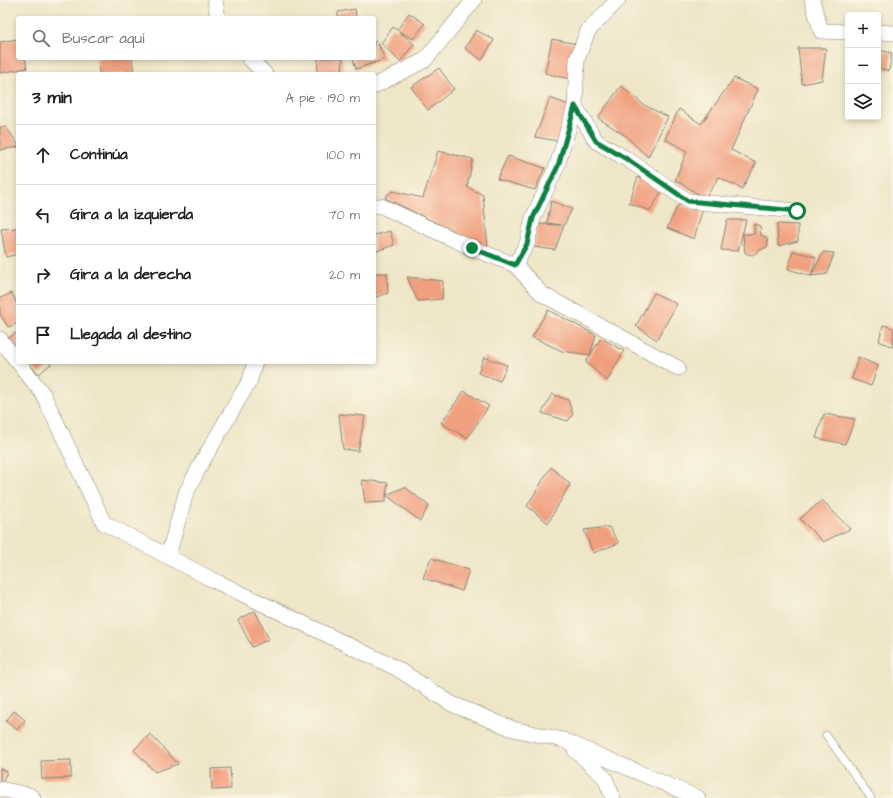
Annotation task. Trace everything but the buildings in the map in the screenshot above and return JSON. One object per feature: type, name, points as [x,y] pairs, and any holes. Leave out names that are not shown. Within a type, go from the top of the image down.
[{"type":"street","points":[[215,0],[218,16]]},
{"type":"street","points":[[376,85],[424,60],[474,0]]},
{"type":"street","points":[[515,265],[527,244],[533,218],[558,166],[575,106],[577,59],[588,30],[618,0]]},
{"type":"street","points":[[812,0],[821,31],[845,32]]},
{"type":"street","points":[[881,32],[893,32]]},
{"type":"street","points":[[251,60],[263,72]]},
{"type":"street","points":[[575,106],[596,141],[630,161],[688,201],[797,211]]},
{"type":"street","points":[[376,206],[380,206],[472,248],[515,265],[542,294],[678,368]]},
{"type":"street","points":[[0,339],[16,359]]},
{"type":"street","points":[[20,364],[43,394],[104,523],[209,578],[396,668],[452,704],[513,729],[563,740],[698,798]]},
{"type":"street","points":[[168,556],[186,493],[202,462],[250,380],[254,364]]},
{"type":"street","points":[[563,740],[605,778],[613,798]]},
{"type":"street","points":[[0,789],[30,795],[34,798]]},
{"type":"lane","points":[[826,734],[871,798]]},
{"type":"route","points":[[472,248],[515,265],[527,244],[533,218],[558,166],[575,106],[596,141],[630,161],[688,201],[797,211]]}]
